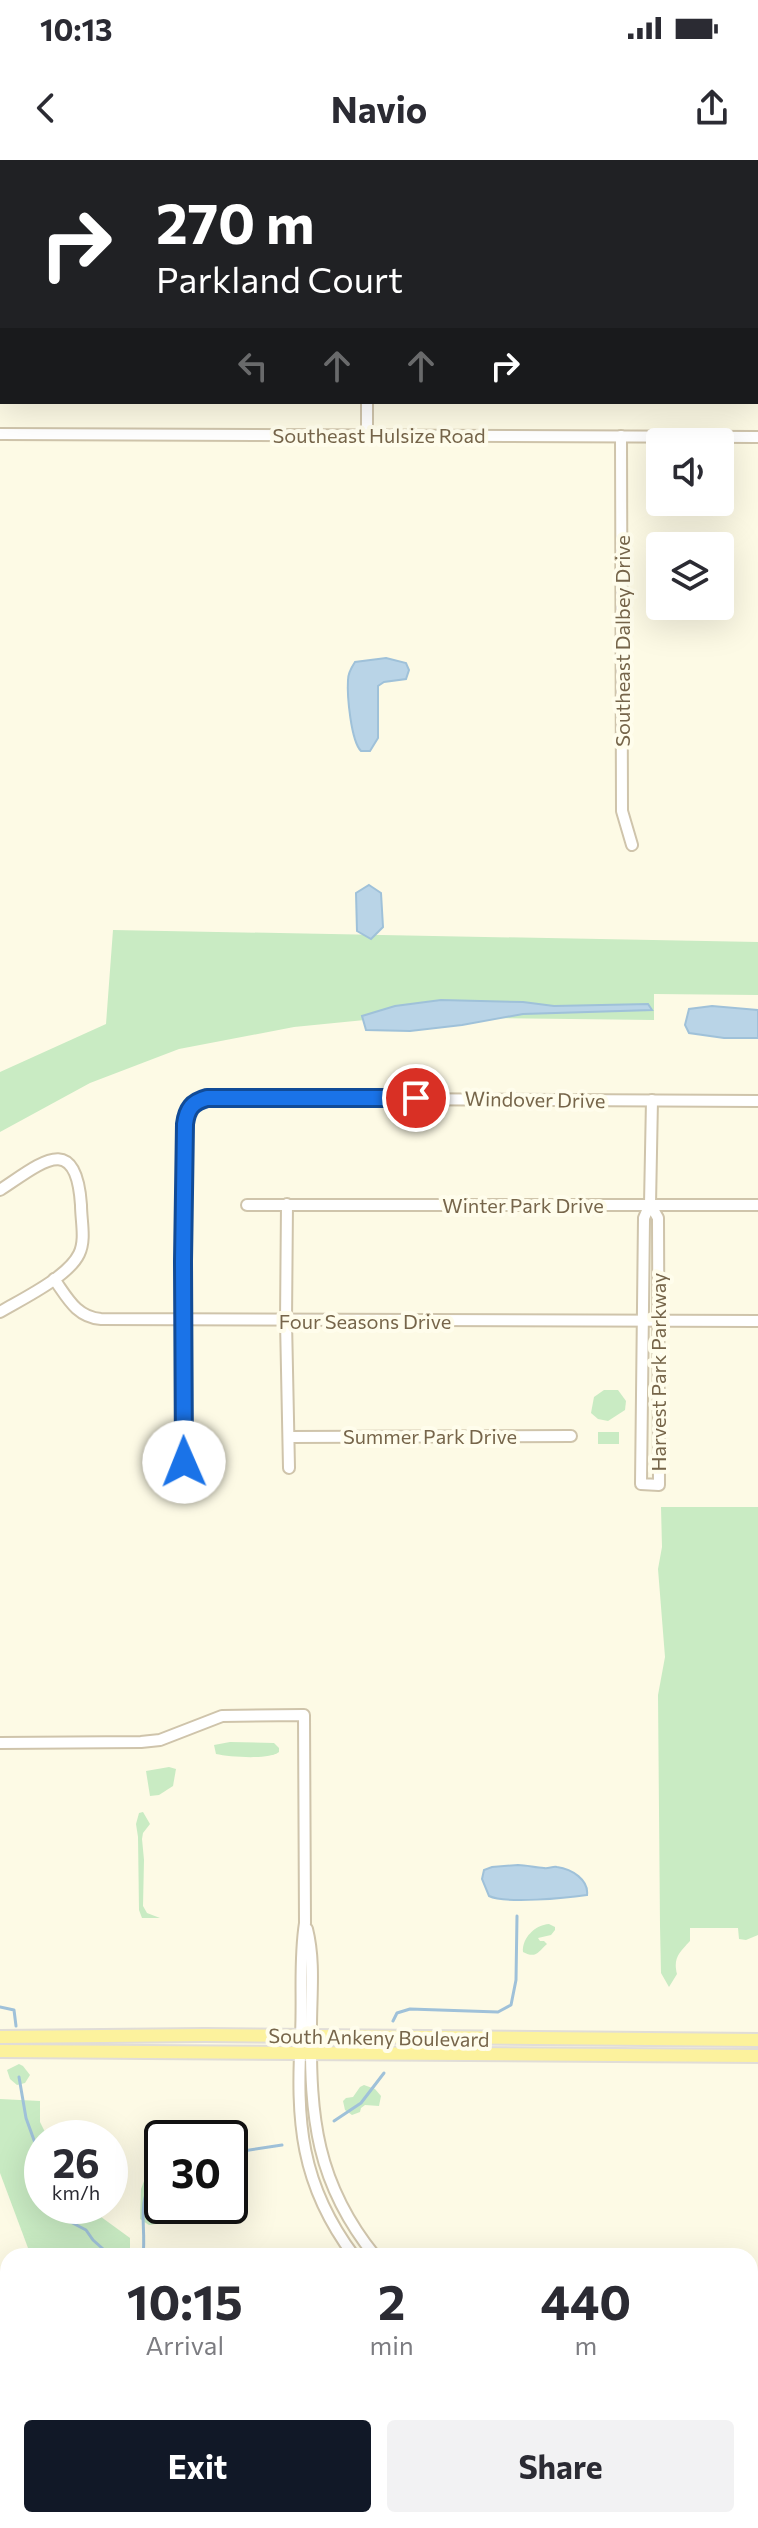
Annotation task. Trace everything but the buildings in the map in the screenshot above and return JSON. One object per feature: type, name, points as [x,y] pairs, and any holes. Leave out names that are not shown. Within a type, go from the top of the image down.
[{"type":"main road","name":"South Ankeny Boulevard","points":[[0,2037],[758,2040]]},
{"type":"main road","points":[[680,2039],[680,2056]]},
{"type":"main road","name":"South Ankeny Boulevard","points":[[0,2051],[758,2056]]},
{"type":"street","points":[[367,404],[367,434]]},
{"type":"street","name":"Southeast Hulsize Road","points":[[0,434],[758,437]]},
{"type":"street","name":"Southeast Dalbey Drive","points":[[621,436],[622,811],[632,845]]},
{"type":"street","name":"Windover Drive","points":[[183,1319],[186,1114],[191,1106],[207,1098],[758,1101]]},
{"type":"street","name":"Harvest Park Parkway","points":[[650,1204],[658,1218],[659,1485],[641,1484],[641,1322],[644,1218],[650,1204],[652,1100]]},
{"type":"street","points":[[0,1190],[44,1162],[57,1159],[67,1162],[76,1171],[79,1183],[83,1244],[78,1256],[54,1279],[0,1312]]},
{"type":"street","points":[[287,1204],[289,1468]]},
{"type":"street","name":"Winter Park Drive","points":[[247,1205],[758,1205]]},
{"type":"street","name":"Four Seasons Drive","points":[[54,1279],[74,1307],[93,1318],[758,1321]]},
{"type":"street","points":[[183,1319],[184,1462]]},
{"type":"street","name":"Summer Park Drive","points":[[289,1437],[571,1436]]},
{"type":"street","points":[[0,1743],[141,1742],[160,1740],[222,1716],[304,1715],[305,1923],[312,1964],[300,2117],[310,2171],[324,2210],[349,2248]]},
{"type":"street","points":[[304,2053],[321,2153],[340,2202],[369,2248]]},
{"type":"green space","points":[[113,930],[758,942],[758,995],[654,994],[654,1020],[395,1017],[294,1027],[179,1049],[90,1083],[0,1132],[0,1072],[106,1024]]},
{"type":"green space","points":[[604,1390],[618,1390],[626,1401],[625,1410],[608,1421],[598,1419],[591,1413],[594,1397]]},
{"type":"green space","points":[[598,1432],[619,1432],[619,1444],[598,1444]]},
{"type":"green space","points":[[661,1507],[758,1507],[758,1935],[746,1940],[739,1939],[738,1928],[690,1928],[690,1941],[678,1956],[677,1974],[669,1987],[661,1973],[660,1926],[658,1695],[665,1657],[658,1569],[662,1547]]},
{"type":"green space","points":[[230,1742],[274,1743],[279,1752],[258,1757],[216,1754],[214,1745]]},
{"type":"green space","points":[[169,1767],[176,1769],[173,1786],[159,1795],[150,1796],[146,1771]]},
{"type":"green space","points":[[143,1812],[150,1824],[142,1839],[143,1906],[147,1913],[160,1918],[142,1918],[139,1910],[136,1824],[139,1813]]},
{"type":"green space","points":[[549,1924],[555,1930],[551,1935],[538,1938],[547,1944],[534,1955],[523,1952],[530,1933]]},
{"type":"green space","points":[[19,2064],[30,2075],[25,2083],[17,2085],[10,2079],[7,2070]]},
{"type":"green space","points":[[364,2085],[375,2089],[381,2096],[379,2106],[365,2105],[360,2112],[352,2115],[345,2110],[343,2101],[353,2097]]},
{"type":"green space","points":[[0,2099],[40,2101],[40,2120],[24,2120],[24,2224],[111,2224],[130,2238],[130,2248],[28,2248],[0,2173]]},
{"type":"green space","points":[[144,2181],[144,2222],[140,2219]]},
{"type":"water","points":[[386,658],[406,663],[409,670],[406,679],[384,682],[378,686],[378,738],[370,751],[361,751],[350,718],[349,675],[355,662]]},
{"type":"water","points":[[369,885],[381,893],[383,927],[371,939],[357,931],[356,893]]},
{"type":"water","points":[[441,1000],[554,1006],[648,1004],[652,1010],[523,1014],[410,1031],[366,1030],[362,1016],[395,1006]]},
{"type":"water","points":[[712,1006],[758,1010],[758,1038],[724,1038],[689,1033],[685,1025],[689,1009]]},
{"type":"water","points":[[518,1865],[568,1870],[582,1880],[587,1895],[522,1900],[489,1896],[482,1879],[484,1870]]},
{"type":"waterway","points":[[393,2021],[397,2013],[410,2009],[498,2012],[511,2005],[516,1980],[517,1916]]},
{"type":"waterway","points":[[0,2007],[14,2010],[16,2026]]},
{"type":"waterway","points":[[334,2121],[361,2103],[384,2073]]},
{"type":"waterway","points":[[19,2077],[27,2120]]},
{"type":"waterway","points":[[248,2150],[282,2145]]},
{"type":"waterway","points":[[144,2200],[144,2248]]},
{"type":"waterway","points":[[74,2224],[86,2230],[102,2248]]},
{"type":"route","points":[[184,1462],[185,1124],[191,1106],[207,1098],[416,1098]]}]
